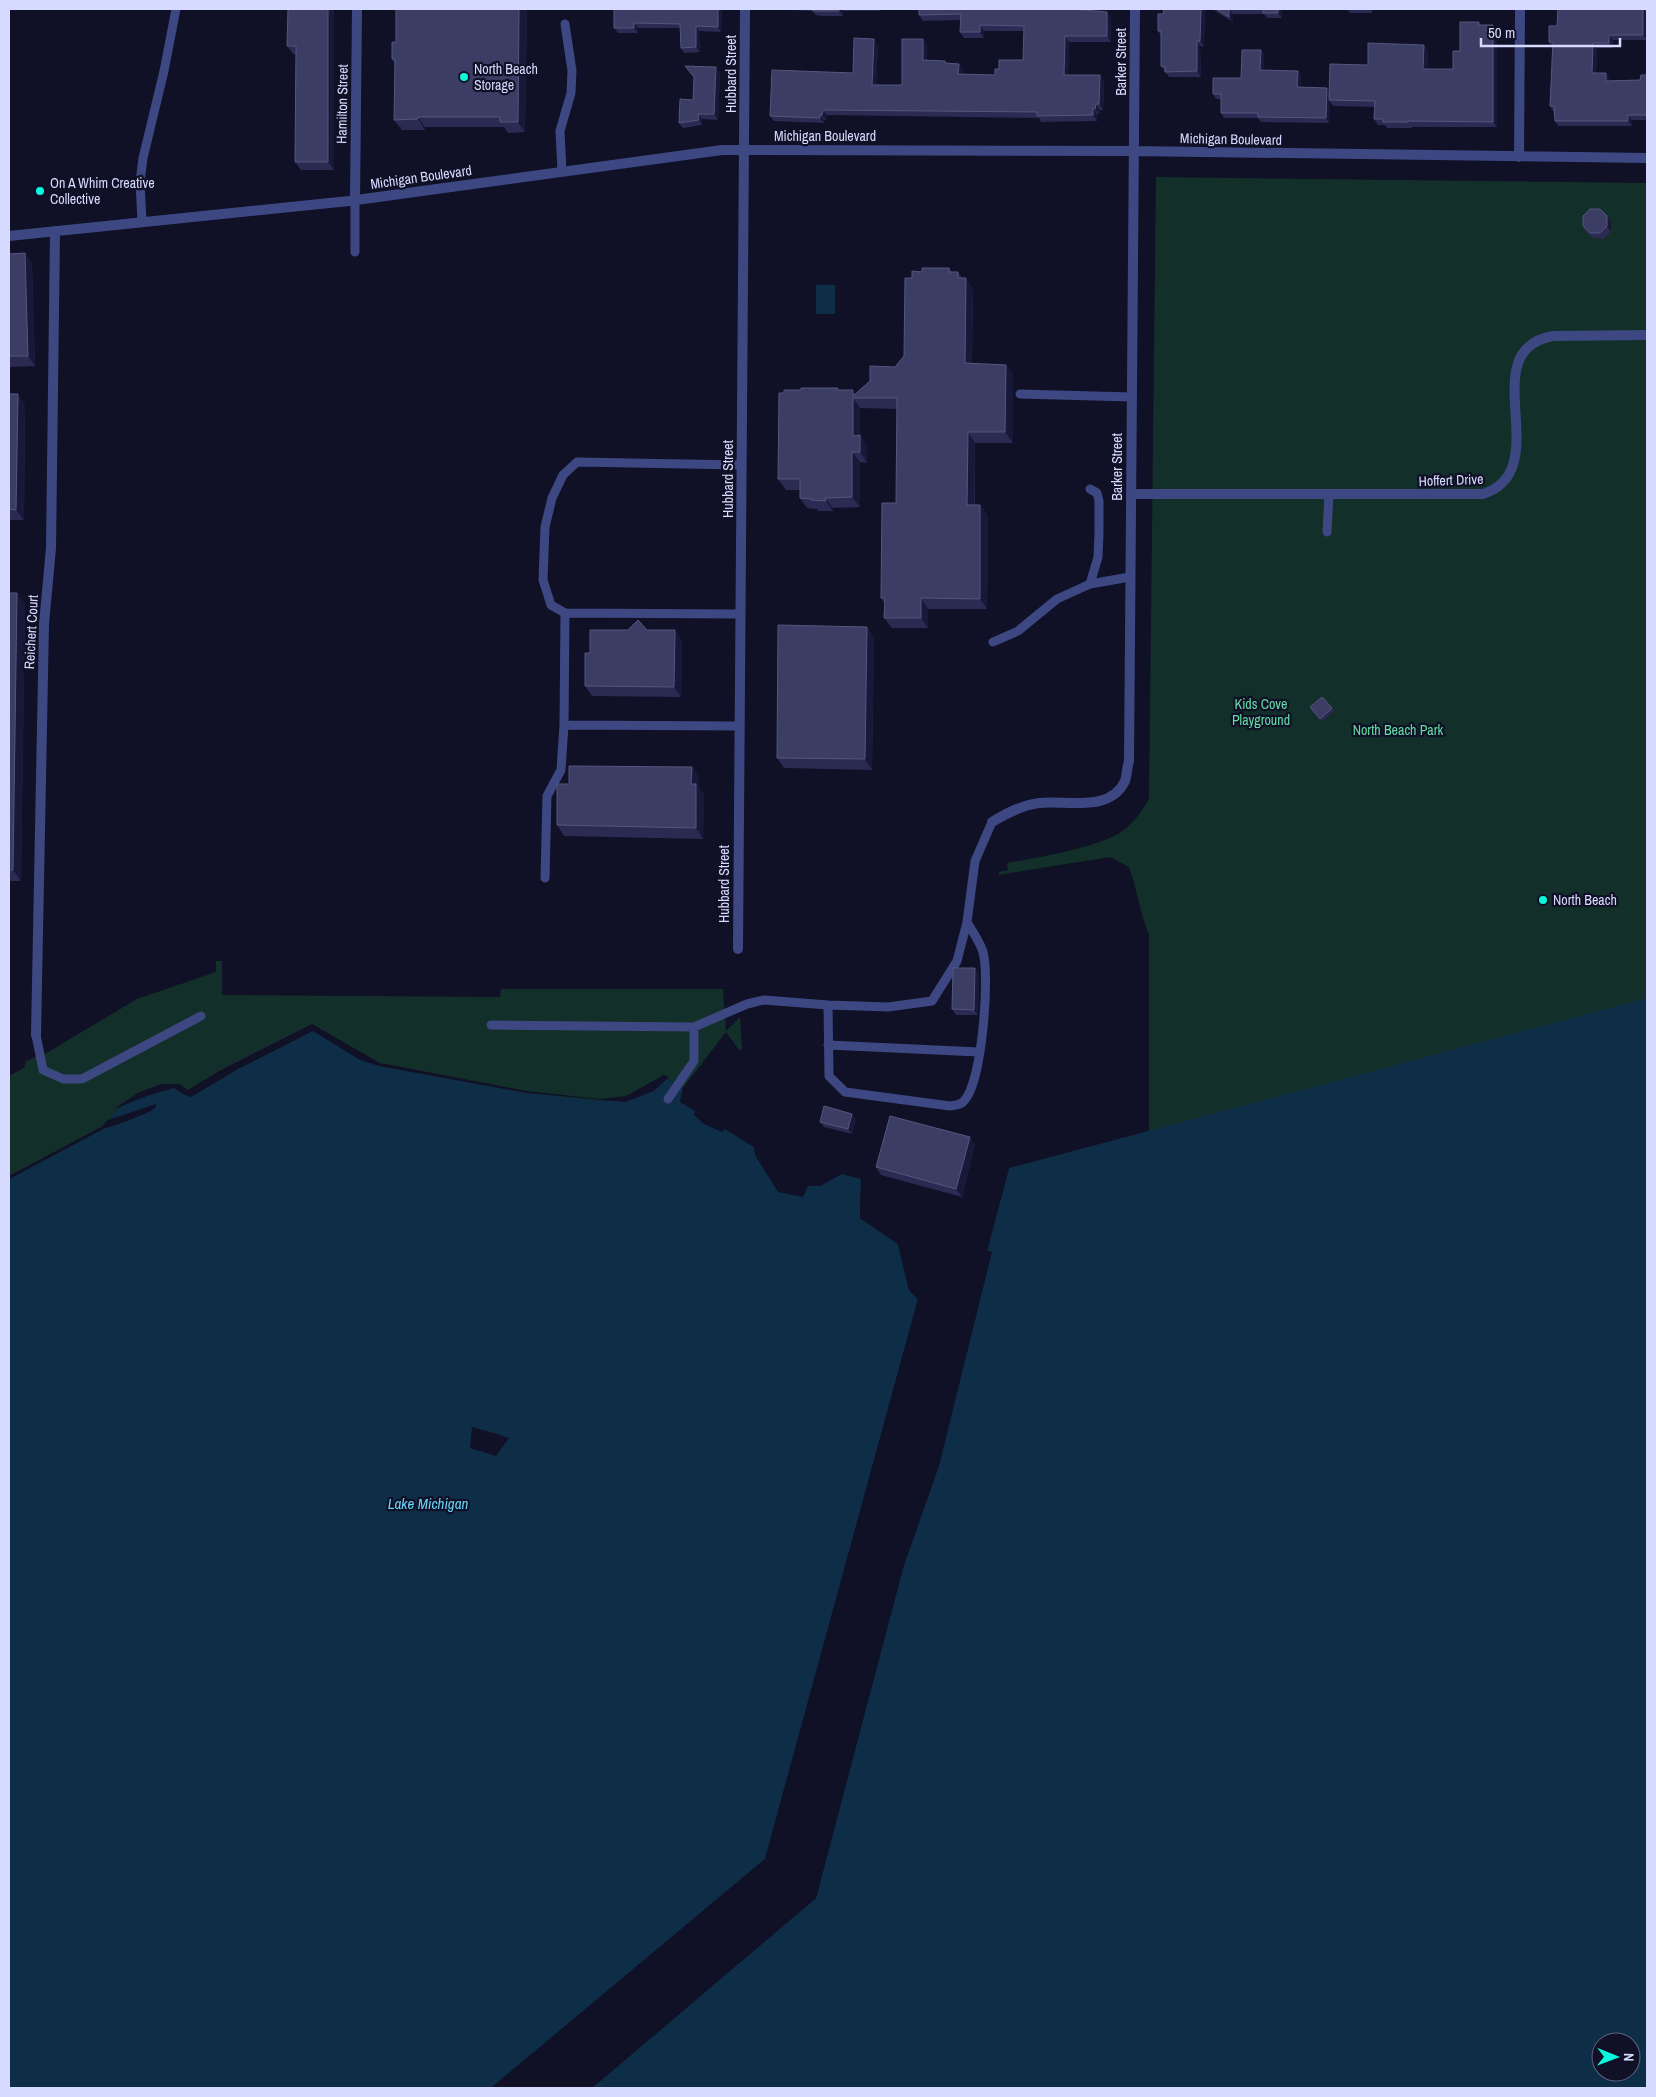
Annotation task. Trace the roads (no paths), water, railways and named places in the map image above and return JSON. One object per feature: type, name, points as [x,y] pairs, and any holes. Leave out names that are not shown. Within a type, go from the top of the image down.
[{"type":"street","name":"Hamilton Street","points":[[354,200],[356,9]]},
{"type":"street","name":"Hubbard Street","points":[[738,949],[745,9]]},
{"type":"street","name":"Barker Street","points":[[992,822],[1010,811],[1038,803],[1090,803],[1104,800],[1118,791],[1125,780],[1129,762],[1135,9]]},
{"type":"street","points":[[1519,157],[1520,9]]},
{"type":"street","name":"Michigan Boulevard","points":[[9,236],[354,200],[722,150],[1134,151],[1647,158]]},
{"type":"street","name":"Reichert Court","points":[[36,1035],[44,624],[51,548],[55,231]]},
{"type":"street","name":"Hoffert Drive","points":[[1131,494],[1475,496],[1494,491],[1509,476],[1514,466],[1516,366],[1527,347],[1543,338],[1554,336],[1647,335]]},
{"type":"lane","points":[[142,222],[140,182],[143,158],[164,71],[176,9]]},
{"type":"lane","points":[[562,172],[560,131],[571,92],[572,71],[565,24]]},
{"type":"lane","points":[[354,200],[355,252]]},
{"type":"lane","points":[[1020,394],[1132,397]]},
{"type":"lane","points":[[740,614],[565,612],[551,605],[543,580],[545,527],[552,498],[563,474],[577,462],[742,465]]},
{"type":"lane","points":[[1090,489],[1096,493],[1100,501],[1098,557],[1090,584]]},
{"type":"lane","points":[[1327,532],[1329,494]]},
{"type":"lane","points":[[993,642],[1018,631],[1057,599],[1090,584],[1130,577]]},
{"type":"lane","points":[[545,878],[547,796],[561,770],[564,725],[565,612]]},
{"type":"lane","points":[[564,725],[739,726]]},
{"type":"lane","points":[[491,1025],[694,1027],[747,1004],[764,1000],[888,1007],[932,1001],[957,960],[967,922],[974,861],[992,822]]},
{"type":"lane","points":[[828,1005],[829,1076],[844,1092],[950,1106],[964,1101],[972,1088],[983,1027],[983,952],[967,922]]},
{"type":"lane","points":[[36,1035],[42,1070],[63,1079],[82,1079],[201,1016]]},
{"type":"lane","points":[[668,1099],[694,1062],[694,1027]]},
{"type":"lane","points":[[828,1045],[979,1052]]},
{"type":"water","points":[[816,285],[835,285],[835,314],[816,314]]},
{"type":"water","points":[[1647,998],[1647,2088],[592,2088],[816,1898],[1009,1168]]},
{"type":"water","name":"Lake Michigan","points":[[312,1026],[379,1066],[527,1093],[600,1101],[627,1099],[665,1078],[683,1088],[680,1102],[754,1147],[755,1155],[778,1192],[803,1197],[808,1186],[820,1186],[842,1174],[861,1179],[860,1218],[898,1244],[909,1290],[918,1299],[765,1859],[491,2088],[9,2088],[9,1179],[103,1129],[117,1109],[139,1096],[161,1086],[178,1087],[188,1092]]},
{"type":"place","name":"North Beach Storage","points":[[464,77]]},
{"type":"place","name":"On A Whim Creative Collective","points":[[40,191]]},
{"type":"place","name":"North Beach","points":[[1543,900]]},
{"type":"park label","name":"Kids Cove Playground","points":[[1261,712]]},
{"type":"park label","name":"North Beach Park","points":[[1398,730]]}]
